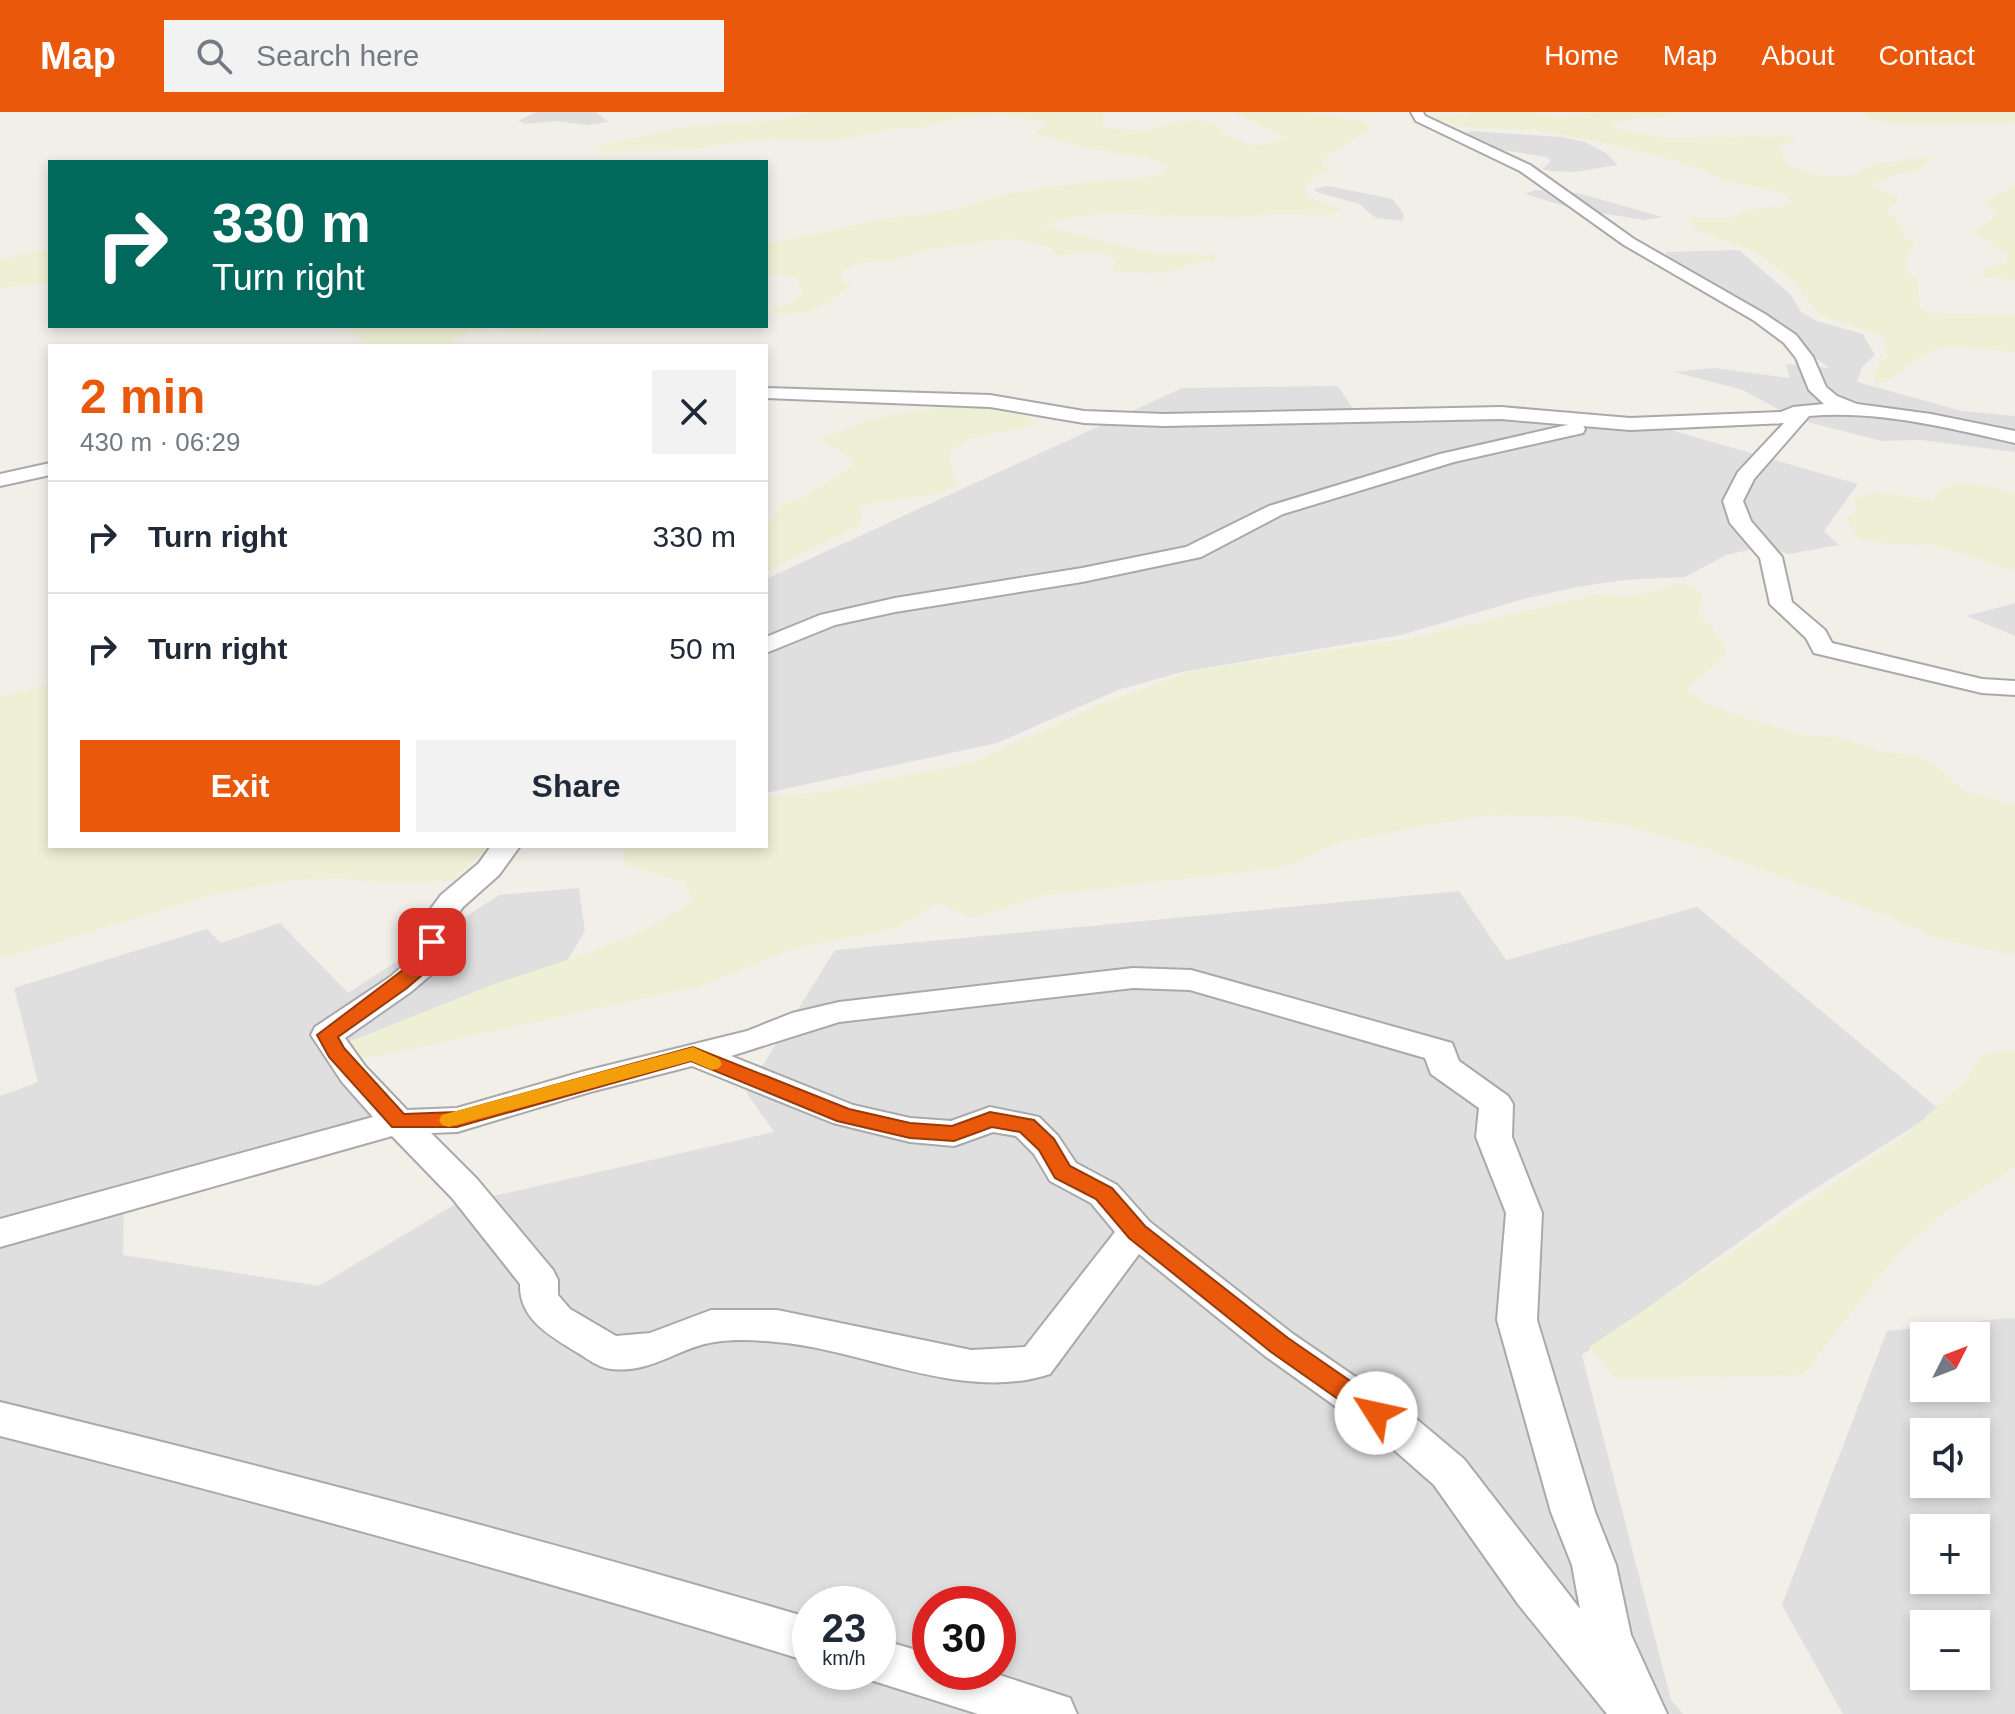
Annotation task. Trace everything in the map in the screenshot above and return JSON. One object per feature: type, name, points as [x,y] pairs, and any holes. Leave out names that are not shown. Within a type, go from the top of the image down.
[{"type":"street","points":[[1417,112],[1420,118],[1525,168],[1629,242],[1759,317],[1790,339],[1804,357],[1818,390],[1831,400],[1855,409],[2015,437]]},
{"type":"street","points":[[768,393],[990,401],[1084,417],[1164,420],[1501,413],[1630,424]]},
{"type":"street","points":[[768,645],[828,620],[942,596],[1057,579],[1193,552],[1276,510],[1385,475],[1552,432],[1630,424],[1783,418],[1793,413],[1855,409]]},
{"type":"street","points":[[1793,413],[1800,416],[1784,438],[1745,474],[1733,501],[1741,523],[1771,557],[1781,604],[1817,635],[1822,648],[1982,686],[2015,688]]},
{"type":"street","points":[[0,480],[48,469]]},
{"type":"street","points":[[505,848],[489,869],[452,901],[435,924],[429,960],[401,984],[327,1035],[336,1052],[399,1122],[455,1177],[539,1280],[539,1299],[556,1320],[611,1353],[653,1349],[711,1326],[777,1326],[971,1366],[1036,1363],[1114,1257],[1137,1232]]},
{"type":"street","points":[[0,1233],[399,1122],[457,1120],[585,1082],[757,1039],[803,1020],[839,1012],[1133,978],[1191,980],[1440,1051],[1443,1066],[1496,1104],[1494,1137],[1524,1213],[1517,1320],[1573,1512],[1594,1565],[1608,1636],[1640,1714]]},
{"type":"street","points":[[693,1054],[845,1115],[910,1130],[954,1134],[990,1119],[1027,1126],[1046,1145],[1063,1172],[1104,1194],[1137,1232],[1279,1345],[1399,1429],[1449,1472],[1534,1589],[1640,1714]]},
{"type":"street","points":[[0,1419],[275,1487],[605,1578],[792,1635]]},
{"type":"street","points":[[896,1666],[1053,1714]]},
{"type":"shaded area","points":[[536,112],[596,112],[608,122],[587,125],[554,121],[526,124],[518,121]]},
{"type":"shaded area","points":[[1472,131],[1561,137],[1585,142],[1606,153],[1618,165],[1575,172],[1551,171],[1543,169],[1551,160],[1546,157],[1491,148],[1457,135]]},
{"type":"shaded area","points":[[1328,186],[1393,199],[1404,214],[1403,221],[1376,218],[1359,204],[1316,192],[1315,189]]},
{"type":"shaded area","points":[[1535,190],[1578,193],[1663,217],[1645,220],[1574,209],[1525,194]]},
{"type":"shaded area","points":[[1739,250],[1791,295],[1801,312],[1817,321],[1863,334],[1875,355],[1862,367],[1857,382],[1962,411],[2015,416],[2015,452],[1921,440],[1882,441],[1796,419],[1743,390],[1674,372],[1714,368],[1790,378],[1786,364],[1830,368],[1671,262],[1665,252]]},
{"type":"shaded area","points":[[1338,386],[1358,417],[1633,419],[1858,484],[1824,531],[1839,545],[1789,554],[1762,547],[1726,555],[1685,577],[1624,580],[1577,587],[1527,598],[1401,635],[1182,672],[1118,690],[997,743],[768,793],[768,578],[1182,388]]},
{"type":"shaded area","points":[[2015,603],[2015,636],[1967,616]]},
{"type":"shaded area","points":[[579,888],[585,931],[565,964],[323,1051],[389,1128],[385,1137],[124,1214],[123,1255],[319,1286],[454,1205],[774,1132],[746,1092],[835,950],[1459,891],[1506,960],[1697,907],[1940,1110],[1800,1198],[1582,1355],[1671,1700],[1683,1714],[0,1714],[0,1096],[38,1082],[14,988],[207,929],[221,943],[280,923],[348,993],[499,895]]},
{"type":"shaded area","points":[[2015,1319],[2015,1714],[1843,1714],[1782,1605],[1887,1331],[1910,1329],[1910,1402],[1990,1402],[1990,1322],[1971,1322]]},
{"type":"green space","points":[[809,112],[1104,112],[1102,125],[1108,128],[1147,131],[1178,121],[1200,120],[1221,126],[1221,133],[1253,146],[1288,139],[1232,112],[1298,112],[1359,120],[1374,127],[1324,158],[1322,165],[1334,170],[1318,174],[1305,185],[1308,198],[1343,209],[1332,215],[1274,214],[1234,218],[1106,213],[1042,226],[1154,253],[1212,255],[1216,258],[1213,261],[1194,263],[1165,273],[1114,272],[1111,271],[1117,262],[1106,254],[1085,252],[1056,256],[1049,246],[1010,238],[932,249],[888,261],[858,263],[843,270],[842,281],[851,285],[832,301],[811,311],[785,315],[770,310],[797,299],[803,292],[796,277],[768,274],[768,244],[883,219],[949,211],[1010,193],[1086,182],[1143,178],[1163,173],[1167,165],[1142,156],[1089,149],[1036,134],[1035,131],[1047,125],[1045,122],[1002,114],[956,118],[924,127],[885,130],[831,141],[768,139],[682,150],[603,151],[594,147],[683,127],[806,115]]},
{"type":"green space","points":[[1468,112],[1531,112],[1560,118],[1599,112],[1677,112],[1663,117],[1610,124],[1624,131],[1666,138],[1788,136],[1796,139],[1777,146],[1787,162],[1794,168],[1824,177],[1856,175],[1870,165],[1931,156],[1933,160],[1913,173],[1898,173],[1870,186],[1898,197],[1898,201],[1887,210],[1899,222],[1904,235],[1915,244],[1905,257],[1909,262],[1905,271],[1918,279],[1919,306],[1928,313],[2015,315],[2015,352],[1952,346],[1934,350],[1913,361],[1887,382],[1878,382],[1874,380],[1878,364],[1888,356],[1882,335],[1820,316],[1790,278],[1756,252],[1694,230],[1691,218],[1730,218],[1748,210],[1785,206],[1791,203],[1785,194],[1721,179],[1660,156],[1589,140],[1535,130],[1460,127],[1431,117],[1471,114]]},
{"type":"green space","points":[[1859,112],[2015,112],[2015,123],[1901,125],[1870,119]]},
{"type":"green space","points":[[2015,185],[2015,280],[1987,277],[1977,272],[2007,261],[2007,254],[1972,231],[1994,218],[1996,213],[1986,201]]},
{"type":"green space","points":[[48,249],[48,282],[0,288],[0,260]]},
{"type":"green space","points":[[355,328],[495,328],[470,332],[451,344],[368,344],[350,332]]},
{"type":"green space","points":[[495,328],[545,328],[532,333]]},
{"type":"green space","points":[[963,404],[1029,417],[1035,425],[969,439],[953,449],[948,458],[957,482],[954,487],[934,495],[881,501],[859,507],[863,518],[857,527],[768,571],[768,524],[783,505],[807,496],[853,466],[851,458],[819,439],[875,418]]},
{"type":"green space","points":[[1954,483],[1989,486],[2015,494],[2015,571],[1934,545],[1889,544],[1858,538],[1846,519],[1857,511],[1853,498],[1878,492],[1932,500],[1937,493]]},
{"type":"green space","points":[[1682,583],[1701,591],[1699,616],[1712,626],[1727,652],[1687,690],[1715,707],[1807,736],[1839,737],[1878,751],[1912,755],[1933,764],[1965,791],[2015,805],[2015,955],[1940,939],[1882,914],[1704,848],[1628,826],[1569,817],[1485,815],[1343,841],[1284,867],[1046,895],[973,918],[938,903],[897,928],[795,948],[697,987],[359,1060],[346,1043],[494,984],[643,931],[693,902],[685,882],[625,865],[623,848],[768,848],[768,797],[824,792],[971,763],[1098,705],[1192,671],[1411,638],[1599,594],[1631,597]]},
{"type":"green space","points":[[48,685],[48,848],[486,848],[452,881],[387,883],[337,878],[294,880],[219,893],[0,959],[0,697]]},
{"type":"green space","points":[[2015,1050],[2015,1167],[1940,1216],[1896,1255],[1803,1375],[1616,1379],[1589,1347],[1903,1137],[1965,1082],[1982,1054]]},
{"type":"slow traffic","points":[[449,1120],[693,1054],[712,1064]]},
{"type":"route","points":[[432,942],[429,960],[401,984],[327,1035],[336,1052],[399,1122],[457,1120],[693,1054],[845,1115],[910,1130],[954,1134],[990,1119],[1027,1126],[1046,1145],[1063,1172],[1104,1194],[1137,1232],[1279,1345],[1376,1413]]}]
